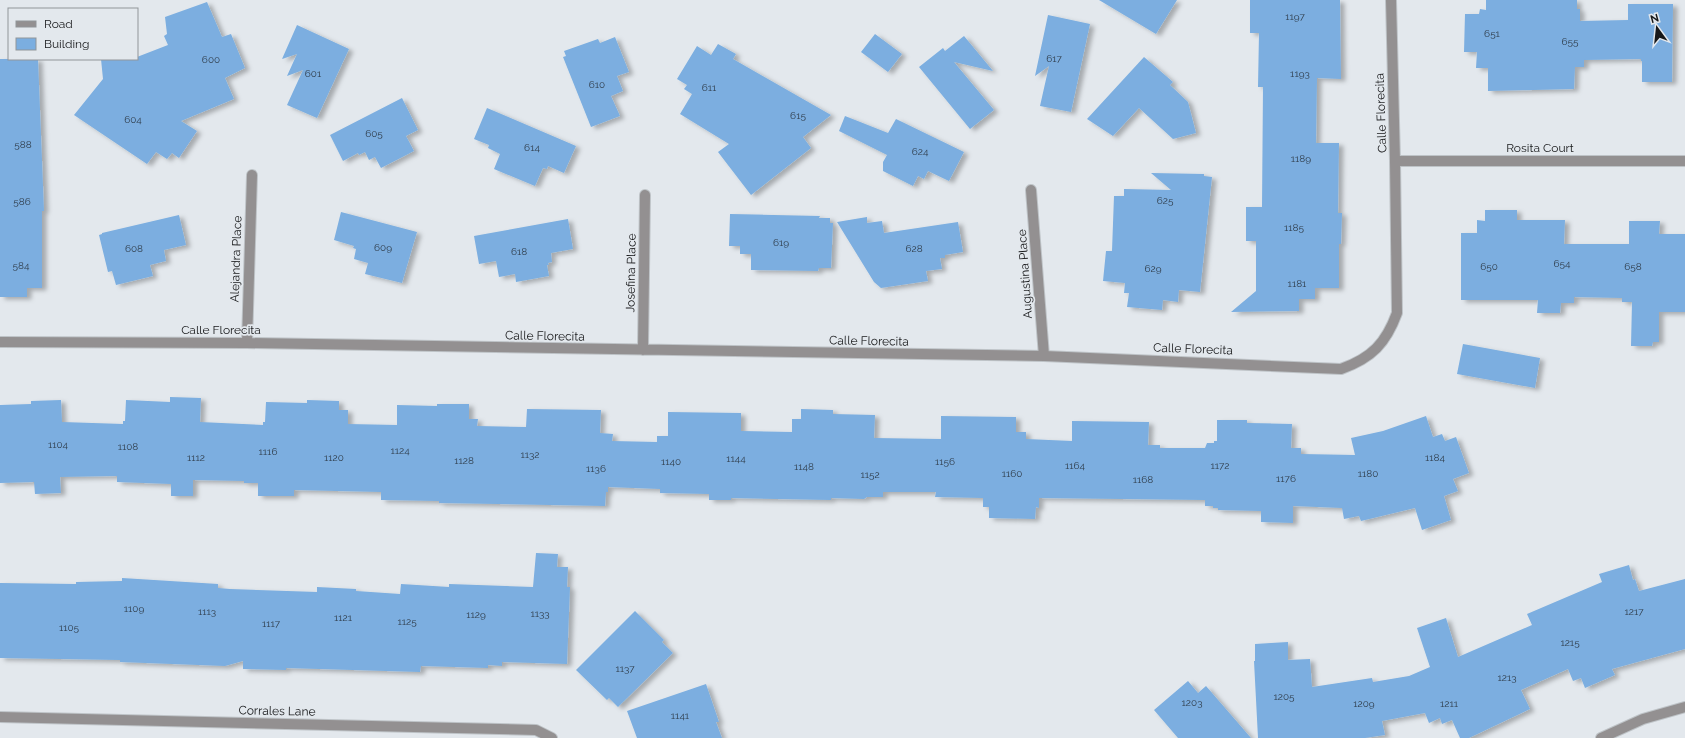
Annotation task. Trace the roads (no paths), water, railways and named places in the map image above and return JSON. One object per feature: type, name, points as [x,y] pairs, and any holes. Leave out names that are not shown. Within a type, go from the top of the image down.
[{"type":"street","name":"Calle Florecita","points":[[0,342],[247,343],[1044,356],[1341,368],[1357,363],[1371,354],[1383,342],[1391,328],[1397,312],[1391,0]]},
{"type":"street","name":"Rosita Court","points":[[1395,161],[1685,161]]},
{"type":"street","name":"Alejandra Place","points":[[247,343],[252,175]]},
{"type":"street","name":"Augustina Place","points":[[1031,190],[1044,356]]},
{"type":"street","name":"Josefina Place","points":[[643,350],[645,195]]},
{"type":"street","points":[[1601,738],[1643,719],[1685,707]]},
{"type":"street","name":"Corrales Lane","points":[[0,717],[536,730],[552,738]]}]
